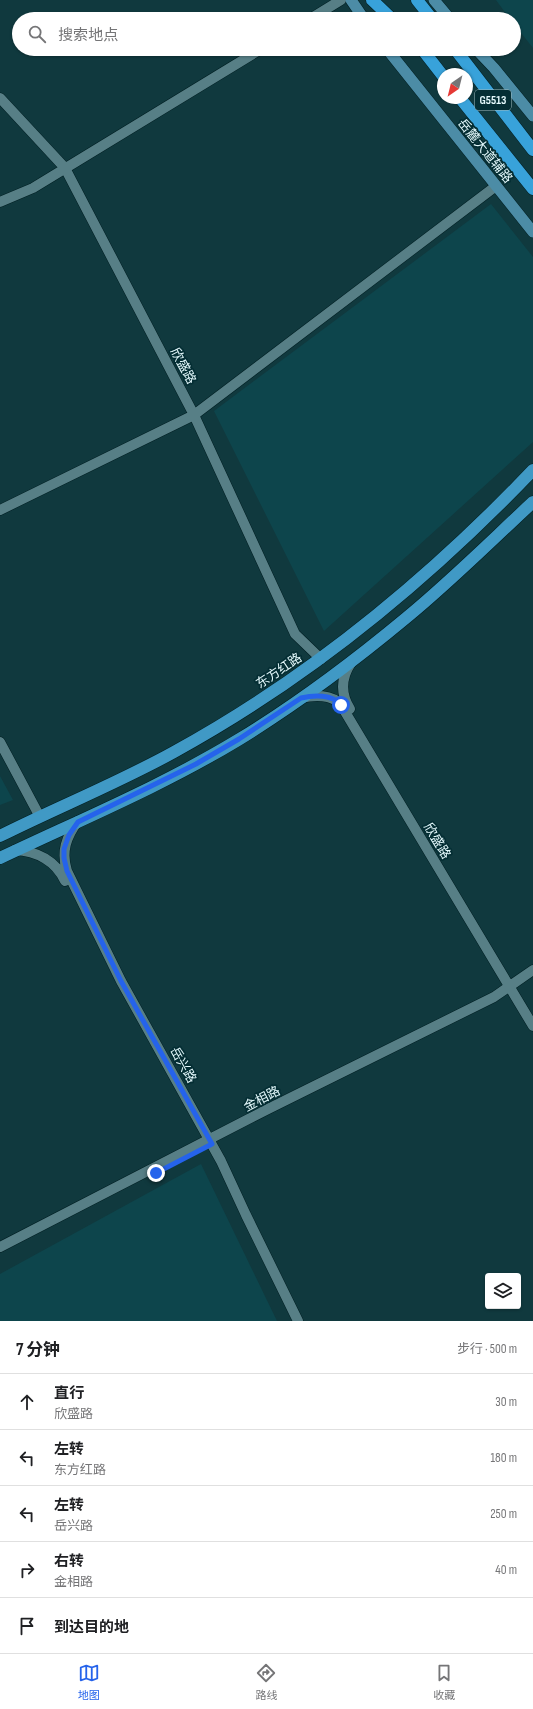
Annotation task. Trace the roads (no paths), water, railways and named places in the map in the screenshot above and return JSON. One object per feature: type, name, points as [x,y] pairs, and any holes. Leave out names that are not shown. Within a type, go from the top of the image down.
[{"type":"highway","points":[[372,0],[385,12]]},
{"type":"highway","points":[[386,0],[394,12]]},
{"type":"highway","points":[[418,0],[427,12]]},
{"type":"highway","points":[[427,56],[437,68]]},
{"type":"highway","name":"G5513","points":[[459,56],[533,150]]},
{"type":"highway","name":"G5513","points":[[465,104],[533,189]]},
{"type":"main road","points":[[351,0],[359,12]]},
{"type":"main road","points":[[434,0],[444,12]]},
{"type":"main road","name":"岳麓大道辅路","points":[[393,56],[533,232]]},
{"type":"main road","points":[[483,56],[533,116]]},
{"type":"main road","name":"东方红路","points":[[0,836],[105,787],[174,752],[254,705],[321,659],[373,619],[427,573],[503,501],[533,470]]},
{"type":"main road","points":[[0,858],[156,785],[196,764],[239,739],[301,698],[352,661],[407,617],[533,502]]},
{"type":"street","points":[[321,12],[341,0]]},
{"type":"street","points":[[0,202],[33,188],[249,56]]},
{"type":"street","name":"欣盛路","points":[[0,98],[65,168],[194,415],[295,634],[321,659]]},
{"type":"street","points":[[0,510],[194,415],[496,186]]},
{"type":"street","name":"欣盛路","points":[[352,661],[344,678],[342,692],[344,700],[513,989],[533,1026]]},
{"type":"street","name":"欣盛路","points":[[301,698],[311,696],[329,697],[338,701],[341,705],[513,989],[533,1016]]},
{"type":"street","points":[[0,742],[40,817]]},
{"type":"street","name":"岳兴路","points":[[78,822],[69,835],[64,849],[64,858],[67,871],[121,981],[208,1143],[298,1321]]},
{"type":"street","name":"岳兴路","points":[[16,850],[29,852],[45,858],[52,862],[62,874],[106,963],[208,1143],[293,1321]]},
{"type":"street","name":"金相路","points":[[513,989],[533,970]]},
{"type":"street","name":"金相路","points":[[0,1247],[208,1143],[468,1017],[533,978]]},
{"type":"street","name":"金相路","points":[[0,1253],[208,1143]]}]
